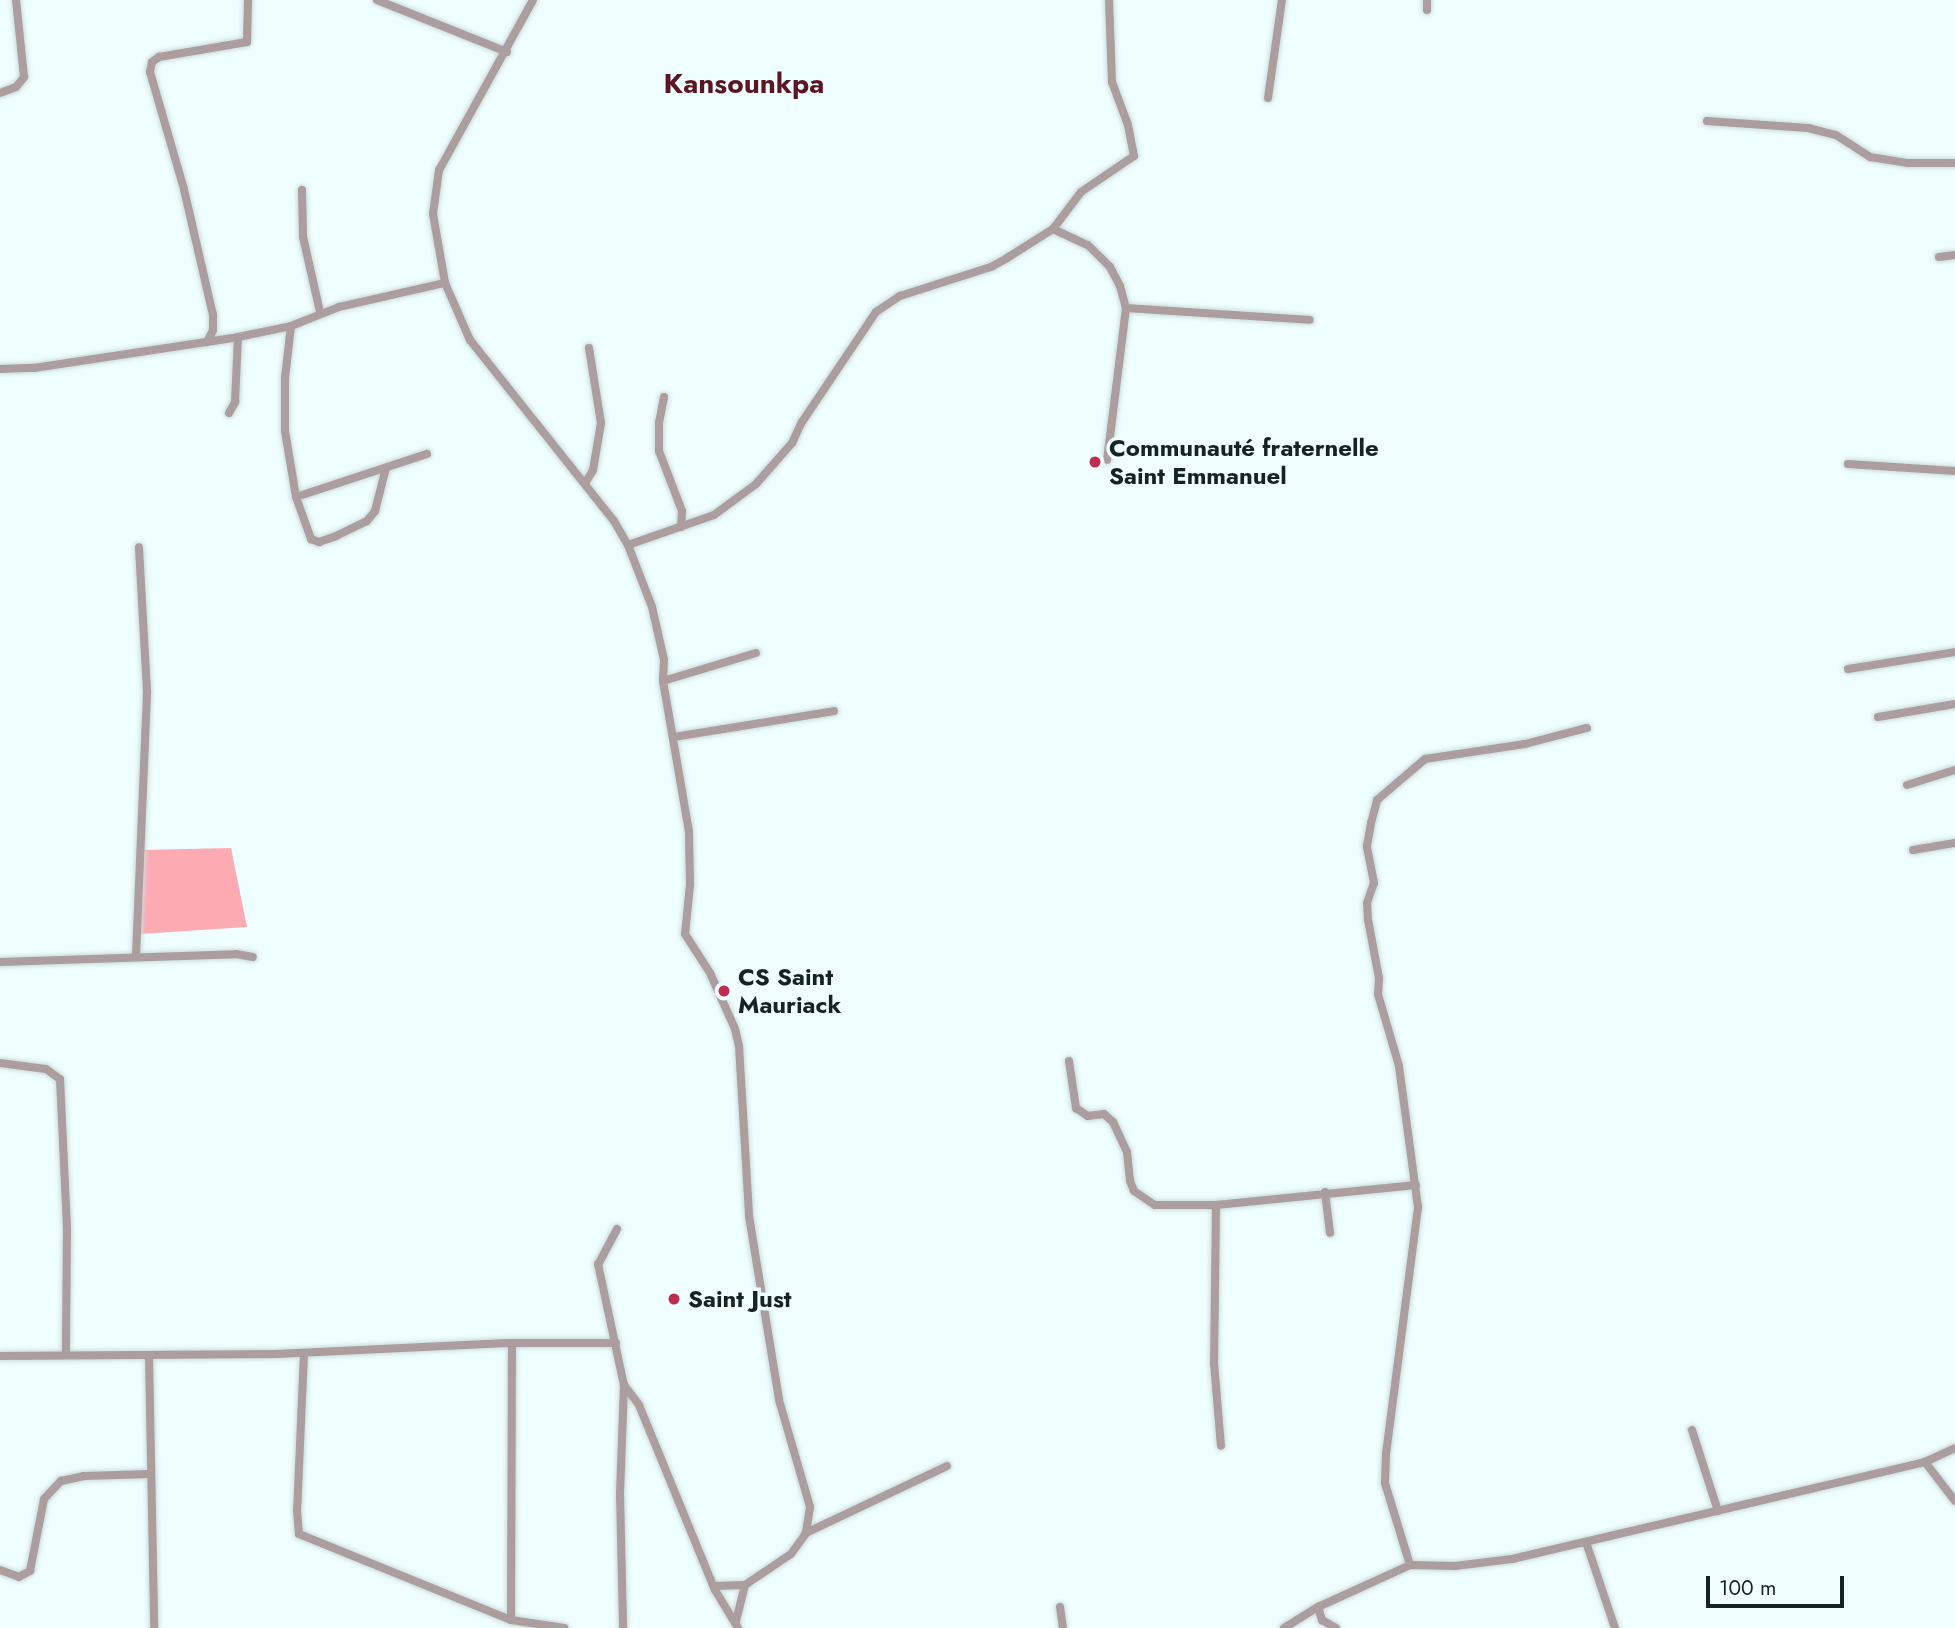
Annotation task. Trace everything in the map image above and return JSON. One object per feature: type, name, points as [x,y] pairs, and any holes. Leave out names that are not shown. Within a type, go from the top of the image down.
[{"type":"street","points":[[0,93],[16,86],[24,77],[16,0]]},
{"type":"street","points":[[207,342],[213,330],[213,315],[184,189],[150,72],[152,62],[159,57],[247,42],[248,0]]},
{"type":"street","points":[[377,0],[507,52]]},
{"type":"street","points":[[533,0],[507,52],[439,170],[433,214],[445,283],[470,340],[586,482],[628,545],[652,607],[664,660],[663,681],[689,832],[690,885],[685,934],[710,973],[735,1029],[739,1046],[749,1216],[779,1400],[810,1507],[806,1533],[791,1554],[744,1585],[714,1586]]},
{"type":"street","points":[[628,545],[714,515],[756,484],[792,443],[802,422],[876,312],[900,296],[991,267],[1053,229],[1082,192],[1134,156],[1128,125],[1112,82],[1109,0]]},
{"type":"street","points":[[1268,98],[1282,0]]},
{"type":"street","points":[[1427,0],[1427,10]]},
{"type":"street","points":[[1707,121],[1808,128],[1836,135],[1870,157],[1909,163],[1955,163]]},
{"type":"street","points":[[302,190],[301,220],[320,313]]},
{"type":"street","points":[[1053,229],[1088,245],[1110,267],[1120,286],[1126,308],[1107,460]]},
{"type":"street","points":[[1939,257],[1955,255]]},
{"type":"street","points":[[0,369],[34,368],[238,337],[291,326],[320,313],[445,283]]},
{"type":"street","points":[[1126,308],[1310,320]]},
{"type":"street","points":[[291,326],[285,378],[285,431],[296,497],[310,539],[319,542],[336,537],[372,517],[386,468]]},
{"type":"street","points":[[229,413],[234,402],[238,337]]},
{"type":"street","points":[[586,482],[595,460],[601,423],[589,348]]},
{"type":"street","points":[[664,397],[659,423],[659,451],[682,511],[681,527]]},
{"type":"street","points":[[296,497],[427,454]]},
{"type":"street","points":[[1848,464],[1955,471]]},
{"type":"street","points":[[136,956],[147,691],[138,547]]},
{"type":"street","points":[[1848,669],[1955,652]]},
{"type":"street","points":[[663,681],[756,653]]},
{"type":"street","points":[[1878,718],[1955,704]]},
{"type":"street","points":[[674,737],[834,711]]},
{"type":"street","points":[[1410,1565],[1385,1483],[1386,1454],[1418,1207],[1399,1066],[1378,994],[1380,978],[1368,920],[1367,903],[1374,883],[1367,846],[1377,800],[1425,759],[1525,744],[1587,728]]},
{"type":"street","points":[[1907,785],[1955,770]]},
{"type":"street","points":[[1913,850],[1955,843]]},
{"type":"street","points":[[0,962],[236,954],[253,957]]},
{"type":"street","points":[[1069,1061],[1076,1108],[1088,1116],[1104,1114],[1113,1122],[1127,1152],[1130,1181],[1139,1195],[1162,1206],[1216,1205],[1416,1185]]},
{"type":"street","points":[[0,1063],[46,1069],[60,1079],[67,1229],[65,1354]]},
{"type":"street","points":[[1325,1192],[1330,1233]]},
{"type":"street","points":[[1216,1205],[1214,1363],[1221,1446]]},
{"type":"street","points":[[617,1229],[598,1264],[624,1385],[620,1493],[623,1628]]},
{"type":"street","points":[[0,1356],[304,1353],[512,1343],[616,1343]]},
{"type":"street","points":[[511,1619],[512,1343]]},
{"type":"street","points":[[304,1353],[297,1511],[299,1534],[511,1619],[564,1628]]},
{"type":"street","points":[[149,1356],[154,1628]]},
{"type":"street","points":[[624,1385],[639,1405],[714,1586],[737,1624]]},
{"type":"street","points":[[1692,1430],[1718,1511]]},
{"type":"street","points":[[1284,1628],[1318,1608],[1410,1565],[1455,1566],[1501,1561],[1925,1462],[1955,1448]]},
{"type":"street","points":[[1925,1462],[1955,1501]]},
{"type":"street","points":[[806,1533],[947,1466]]},
{"type":"street","points":[[0,1570],[19,1577],[30,1571],[44,1499],[61,1481],[84,1476],[150,1475]]},
{"type":"street","points":[[1586,1542],[1615,1628]]},
{"type":"street","points":[[737,1624],[744,1585]]},
{"type":"street","points":[[1060,1606],[1063,1628]]},
{"type":"street","points":[[1318,1608],[1322,1620],[1336,1628]]},
{"type":"shaded area","points":[[231,848],[247,927],[140,934],[142,850]]},
{"type":"place","name":"Communauté fraternelle Saint Emmanuel","points":[[1095,462]]},
{"type":"place","name":"CS Saint Mauriack","points":[[724,991]]},
{"type":"place","name":"Saint Just","points":[[674,1299]]},
{"type":"district","name":"Kansounkpa","points":[[744,84]]}]
